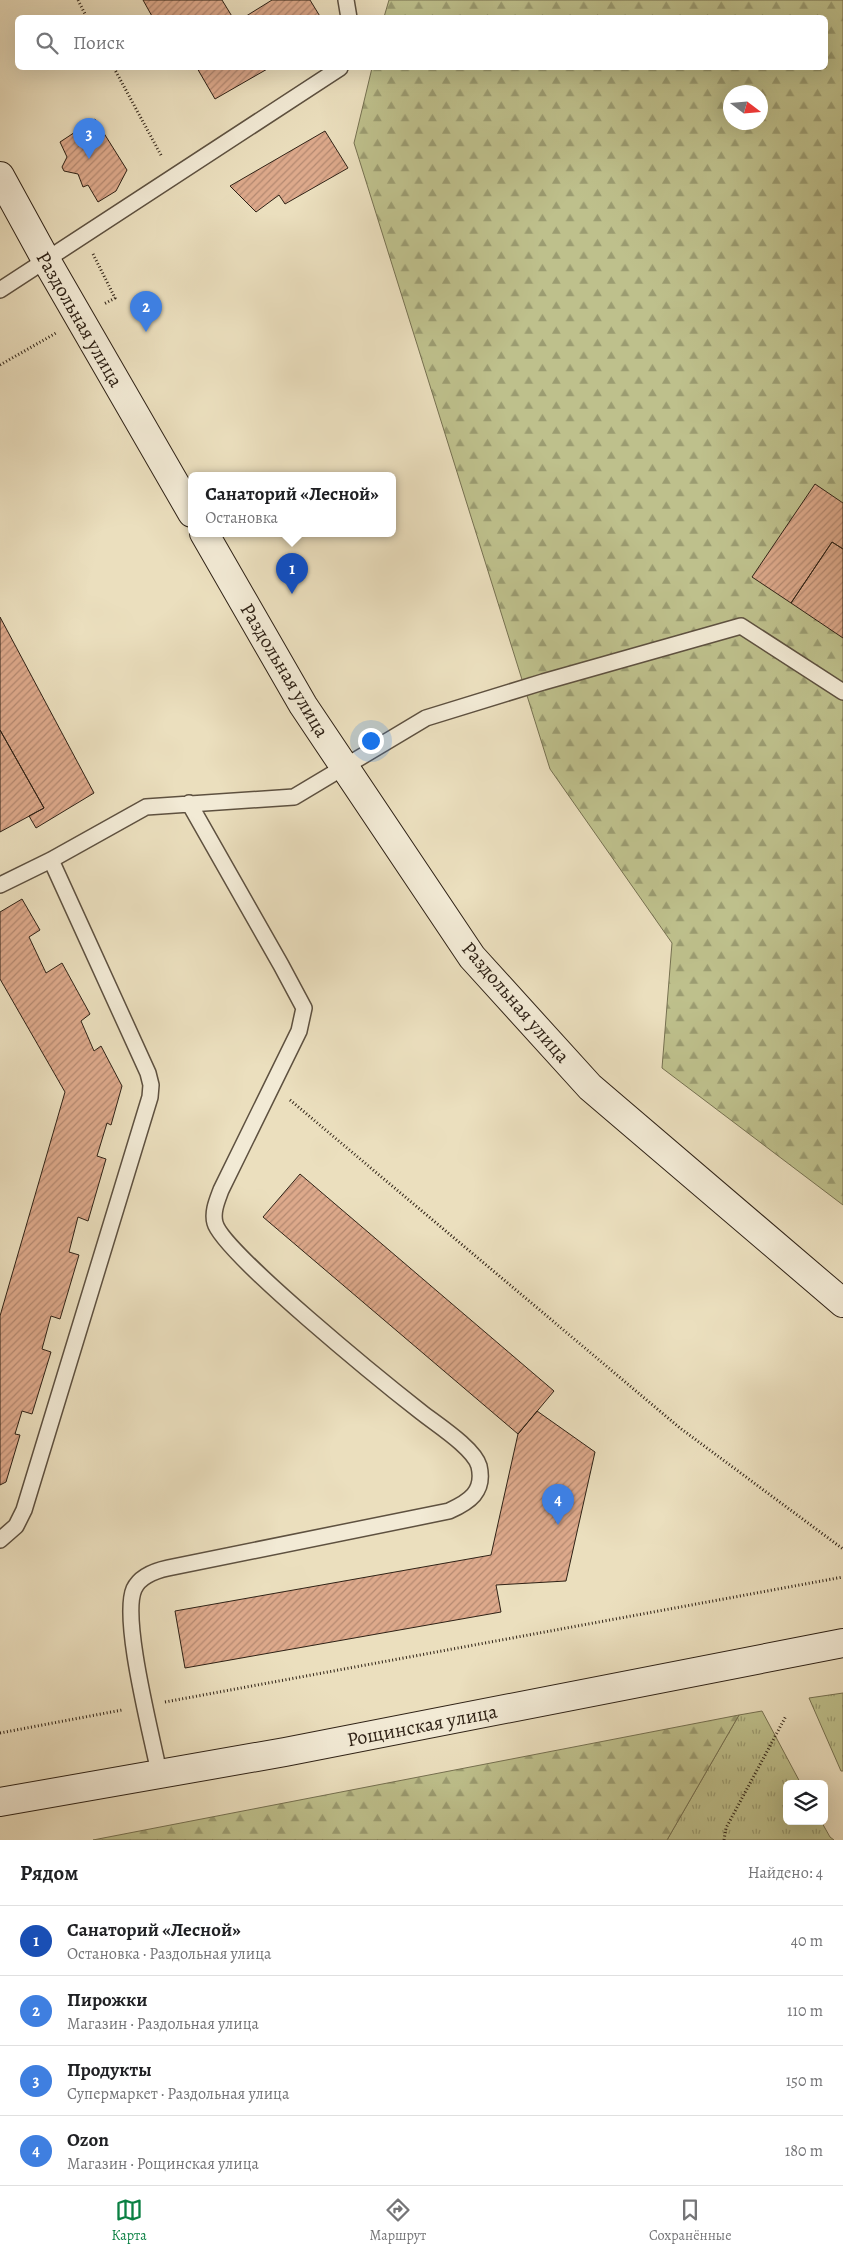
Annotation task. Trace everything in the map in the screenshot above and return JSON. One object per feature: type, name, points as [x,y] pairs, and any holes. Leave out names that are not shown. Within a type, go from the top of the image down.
[{"type":"main road","name":"Раздольная улица","points":[[0,176],[46,260],[188,506]]},
{"type":"main road","name":"Раздольная улица","points":[[206,537],[304,705],[472,957],[590,1087],[843,1303]]},
{"type":"main road","name":"Рощинская улица","points":[[0,1802],[285,1752],[843,1643]]},
{"type":"lane","points":[[346,0],[348,15]]},
{"type":"lane","points":[[0,290],[337,70]]},
{"type":"lane","points":[[0,885],[51,860],[146,807],[294,797],[426,718],[543,682],[741,626],[843,692]]},
{"type":"lane","points":[[159,1774],[145,1706],[130,1615],[130,1599],[134,1587],[142,1578],[168,1568],[448,1511],[468,1503],[474,1495],[478,1485],[479,1466],[462,1445],[396,1393],[274,1288],[231,1247],[215,1225],[214,1211],[221,1190],[299,1031],[304,1008],[189,803]]},
{"type":"lane","points":[[0,1540],[16,1526],[24,1510],[147,1107],[151,1085],[148,1073],[51,860]]},
{"type":"path","points":[[78,0],[86,15]]},
{"type":"path","points":[[115,70],[173,178]]},
{"type":"path","points":[[272,1085],[680,1428],[843,1549]]},
{"type":"path","points":[[0,1733],[843,1577]]},
{"type":"path","points":[[724,1840],[726,1828],[786,1716]]},
{"type":"green space","points":[[389,0],[843,0],[843,1205],[662,1068],[672,943],[550,769],[354,143],[372,70],[828,70],[828,15],[385,15]]},
{"type":"green space","points":[[843,1693],[843,1771],[841,1771],[809,1698]]},
{"type":"green space","points":[[762,1711],[799,1780],[783,1780],[783,1825],[823,1825],[830,1837],[834,1840],[667,1840],[739,1715]]},
{"type":"green space","points":[[739,1715],[667,1840],[93,1840]]},
{"type":"building","points":[[143,0],[222,0],[231,15],[151,15]]},
{"type":"building","points":[[272,0],[310,0],[319,15],[248,15]]},
{"type":"building","points":[[198,70],[266,70],[215,99]]},
{"type":"building","points":[[95,119],[127,170],[116,191],[98,202],[88,185],[83,187],[78,174],[64,171],[62,167],[67,157],[60,142]]},
{"type":"building","points":[[325,131],[348,168],[285,204],[279,195],[256,212],[230,186]]},
{"type":"building","points":[[815,484],[843,503],[843,549],[832,542],[791,603],[752,577]]},
{"type":"building","points":[[832,542],[843,549],[843,638],[791,603]]},
{"type":"building","points":[[0,617],[94,793],[36,828],[29,816],[44,808],[0,730]]},
{"type":"building","points":[[0,730],[44,808],[0,832]]},
{"type":"building","points":[[22,899],[40,930],[29,937],[46,973],[62,963],[90,1014],[81,1021],[94,1051],[101,1046],[122,1086],[111,1125],[107,1123],[97,1156],[106,1159],[88,1221],[78,1217],[69,1252],[79,1255],[60,1319],[51,1316],[42,1349],[51,1352],[32,1414],[22,1411],[15,1434],[20,1435],[6,1482],[0,1485],[0,1316],[65,1092],[0,979],[0,912]]},
{"type":"building","points":[[300,1174],[554,1391],[518,1434],[263,1217]]},
{"type":"building","points":[[537,1411],[595,1452],[566,1581],[496,1585],[501,1612],[185,1668],[175,1611],[491,1555],[518,1434]]},
{"type":"place","name":"Продукты","points":[[89,159]]},
{"type":"place","name":"Пирожки","points":[[146,332]]},
{"type":"place","name":"Санаторий «Лесной»","points":[[292,594]]},
{"type":"place","name":"Ozon","points":[[558,1525]]}]
